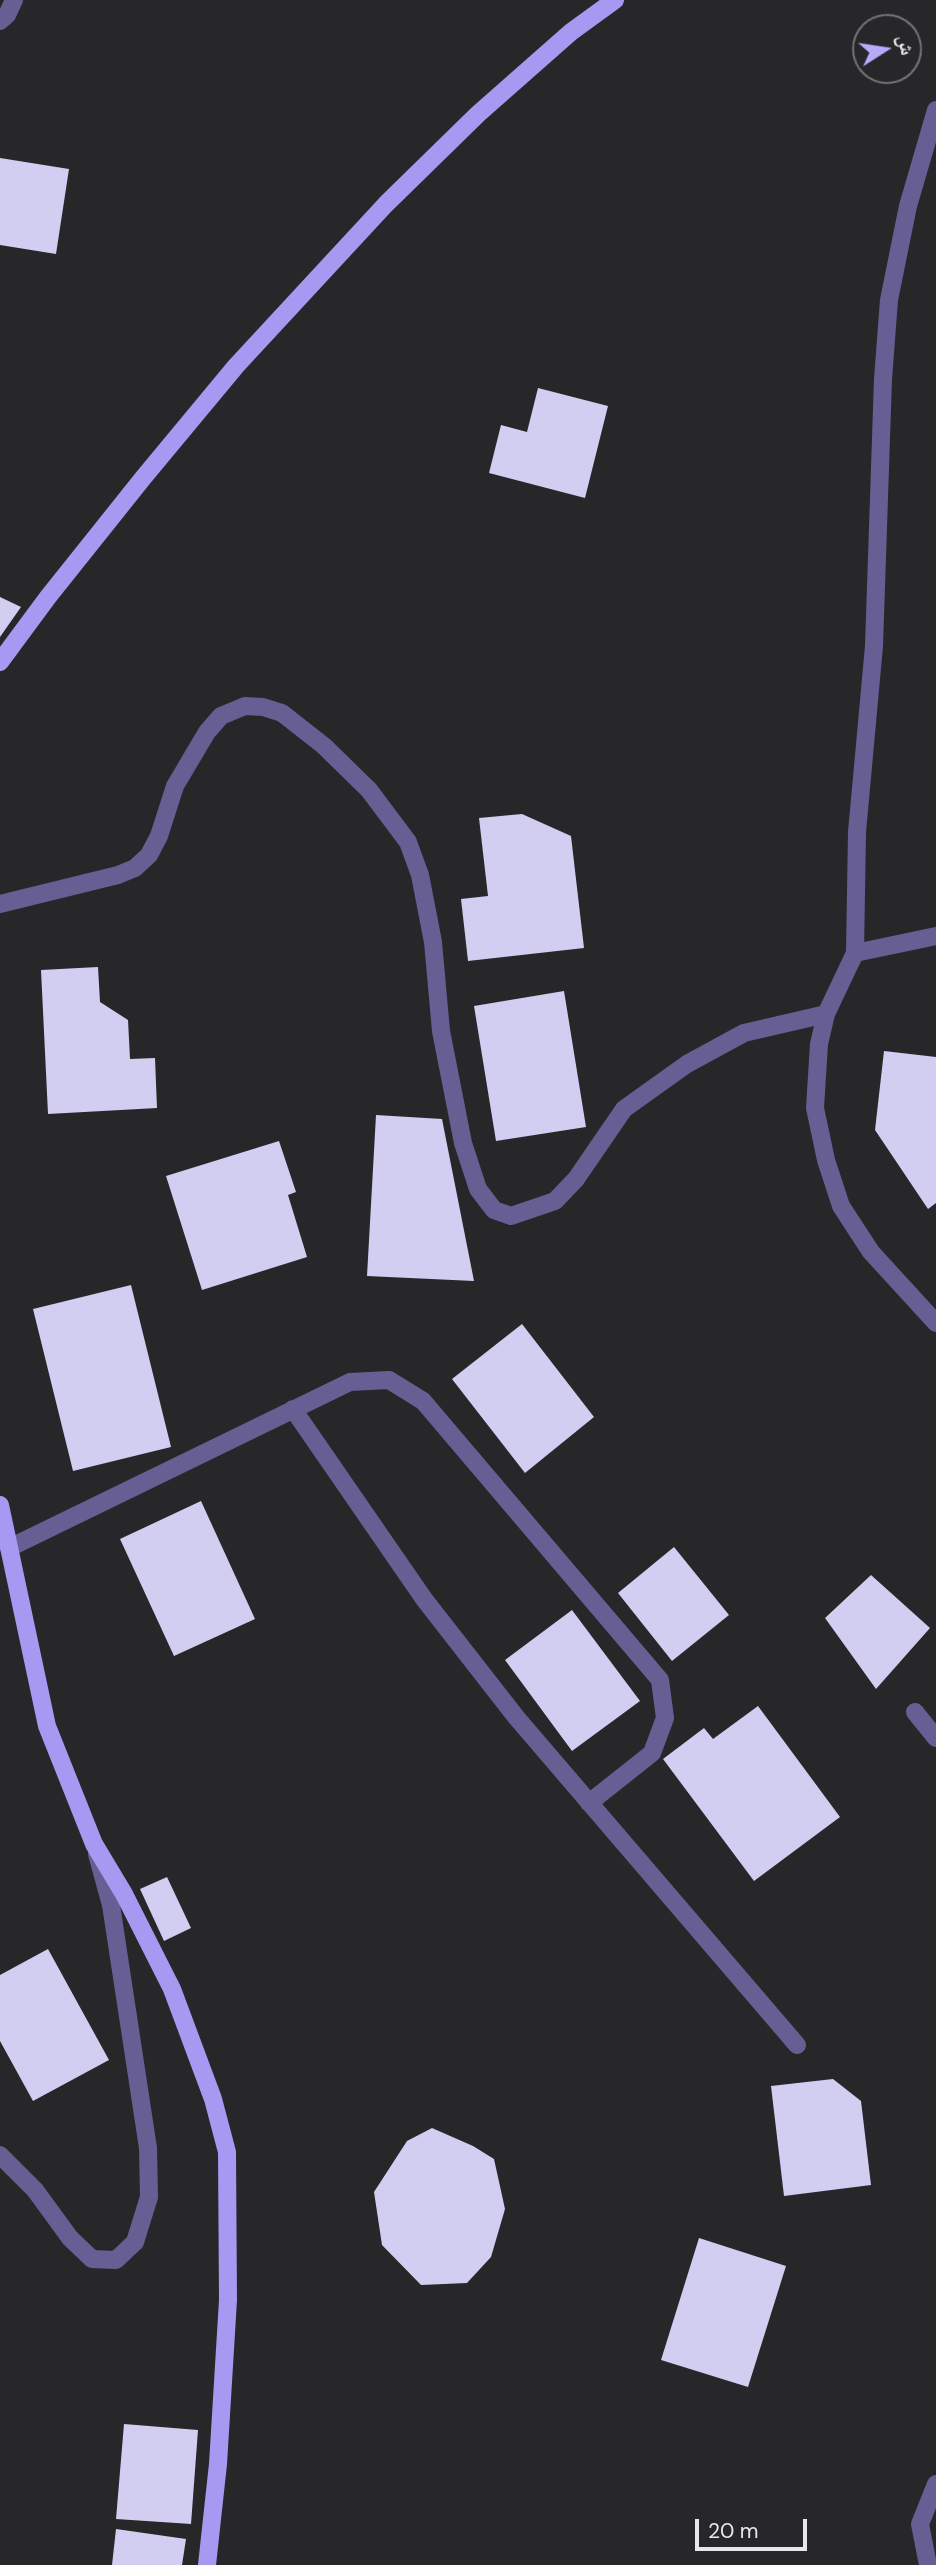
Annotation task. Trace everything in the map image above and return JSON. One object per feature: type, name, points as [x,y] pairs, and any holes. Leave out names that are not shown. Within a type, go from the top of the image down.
[{"type":"main road","points":[[0,662],[142,478],[236,366],[342,251],[478,114],[570,32],[615,0]]},
{"type":"main road","points":[[0,1505],[47,1726],[94,1844],[124,1894],[172,1989],[213,2099],[227,2152],[228,2301],[218,2464],[207,2565]]},
{"type":"street","points":[[0,21],[7,15],[14,0]]},
{"type":"street","points":[[936,110],[908,206],[890,300],[883,379],[874,646],[857,832],[855,953],[826,1014],[820,1044],[815,1108],[826,1160],[841,1206],[872,1252],[936,1323]]},
{"type":"street","points":[[0,904],[118,875],[135,868],[149,855],[159,836],[175,786],[192,755],[221,716],[244,706],[263,707],[282,713],[316,739],[359,780],[408,842],[420,875],[433,942],[441,1031],[463,1143],[478,1189],[494,1210],[511,1216],[555,1200],[576,1179],[624,1109],[687,1064],[744,1033],[826,1014]]},
{"type":"street","points":[[855,953],[936,936]]},
{"type":"street","points":[[9,1548],[351,1382],[389,1380],[423,1401],[660,1680],[665,1718],[652,1753],[589,1803]]},
{"type":"street","points":[[293,1409],[424,1599],[516,1717],[797,2045]]},
{"type":"street","points":[[915,1712],[936,1738]]},
{"type":"street","points":[[0,2155],[35,2189],[70,2238],[92,2259],[116,2260],[135,2242],[149,2197],[148,2148],[111,1905],[94,1844]]},
{"type":"street","points":[[928,2565],[920,2524],[936,2484]]},
{"type":"building","points":[[0,158],[69,169],[56,254],[0,245]]},
{"type":"building","points":[[538,388],[608,406],[585,498],[489,473],[501,425],[527,432]]},
{"type":"building","points":[[0,597],[21,607],[0,637]]},
{"type":"building","points":[[522,814],[571,836],[584,948],[468,961],[461,899],[488,896],[479,818]]},
{"type":"building","points":[[98,967],[100,1002],[128,1020],[130,1059],[155,1058],[157,1108],[48,1114],[41,970]]},
{"type":"building","points":[[564,991],[586,1127],[496,1141],[474,1006]]},
{"type":"building","points":[[884,1051],[936,1057],[936,1203],[928,1209],[875,1130]]},
{"type":"building","points":[[376,1115],[442,1119],[474,1281],[367,1276]]},
{"type":"building","points":[[279,1141],[296,1192],[288,1195],[307,1257],[202,1290],[166,1176]]},
{"type":"building","points":[[131,1285],[171,1447],[73,1471],[33,1309]]},
{"type":"building","points":[[522,1324],[594,1417],[525,1473],[452,1379]]},
{"type":"building","points":[[201,1501],[255,1619],[174,1656],[120,1539]]},
{"type":"building","points":[[674,1547],[729,1615],[672,1661],[618,1593]]},
{"type":"building","points":[[871,1575],[930,1628],[876,1689],[825,1618]]},
{"type":"building","points":[[572,1610],[640,1701],[572,1751],[505,1660]]},
{"type":"building","points":[[758,1706],[840,1817],[754,1881],[663,1759],[704,1728],[713,1739]]},
{"type":"building","points":[[167,1877],[191,1928],[164,1941],[140,1889]]},
{"type":"building","points":[[48,1949],[109,2060],[33,2101],[0,2041],[0,1975]]},
{"type":"building","points":[[833,2079],[861,2101],[871,2185],[784,2196],[771,2086]]},
{"type":"building","points":[[432,2128],[473,2146],[494,2159],[505,2209],[491,2257],[467,2283],[421,2285],[382,2245],[374,2192],[407,2141]]},
{"type":"building","points":[[699,2238],[786,2266],[748,2387],[661,2360]]},
{"type":"building","points":[[124,2424],[198,2430],[191,2524],[116,2519]]},
{"type":"building","points":[[116,2529],[186,2539],[182,2565],[112,2565]]}]
